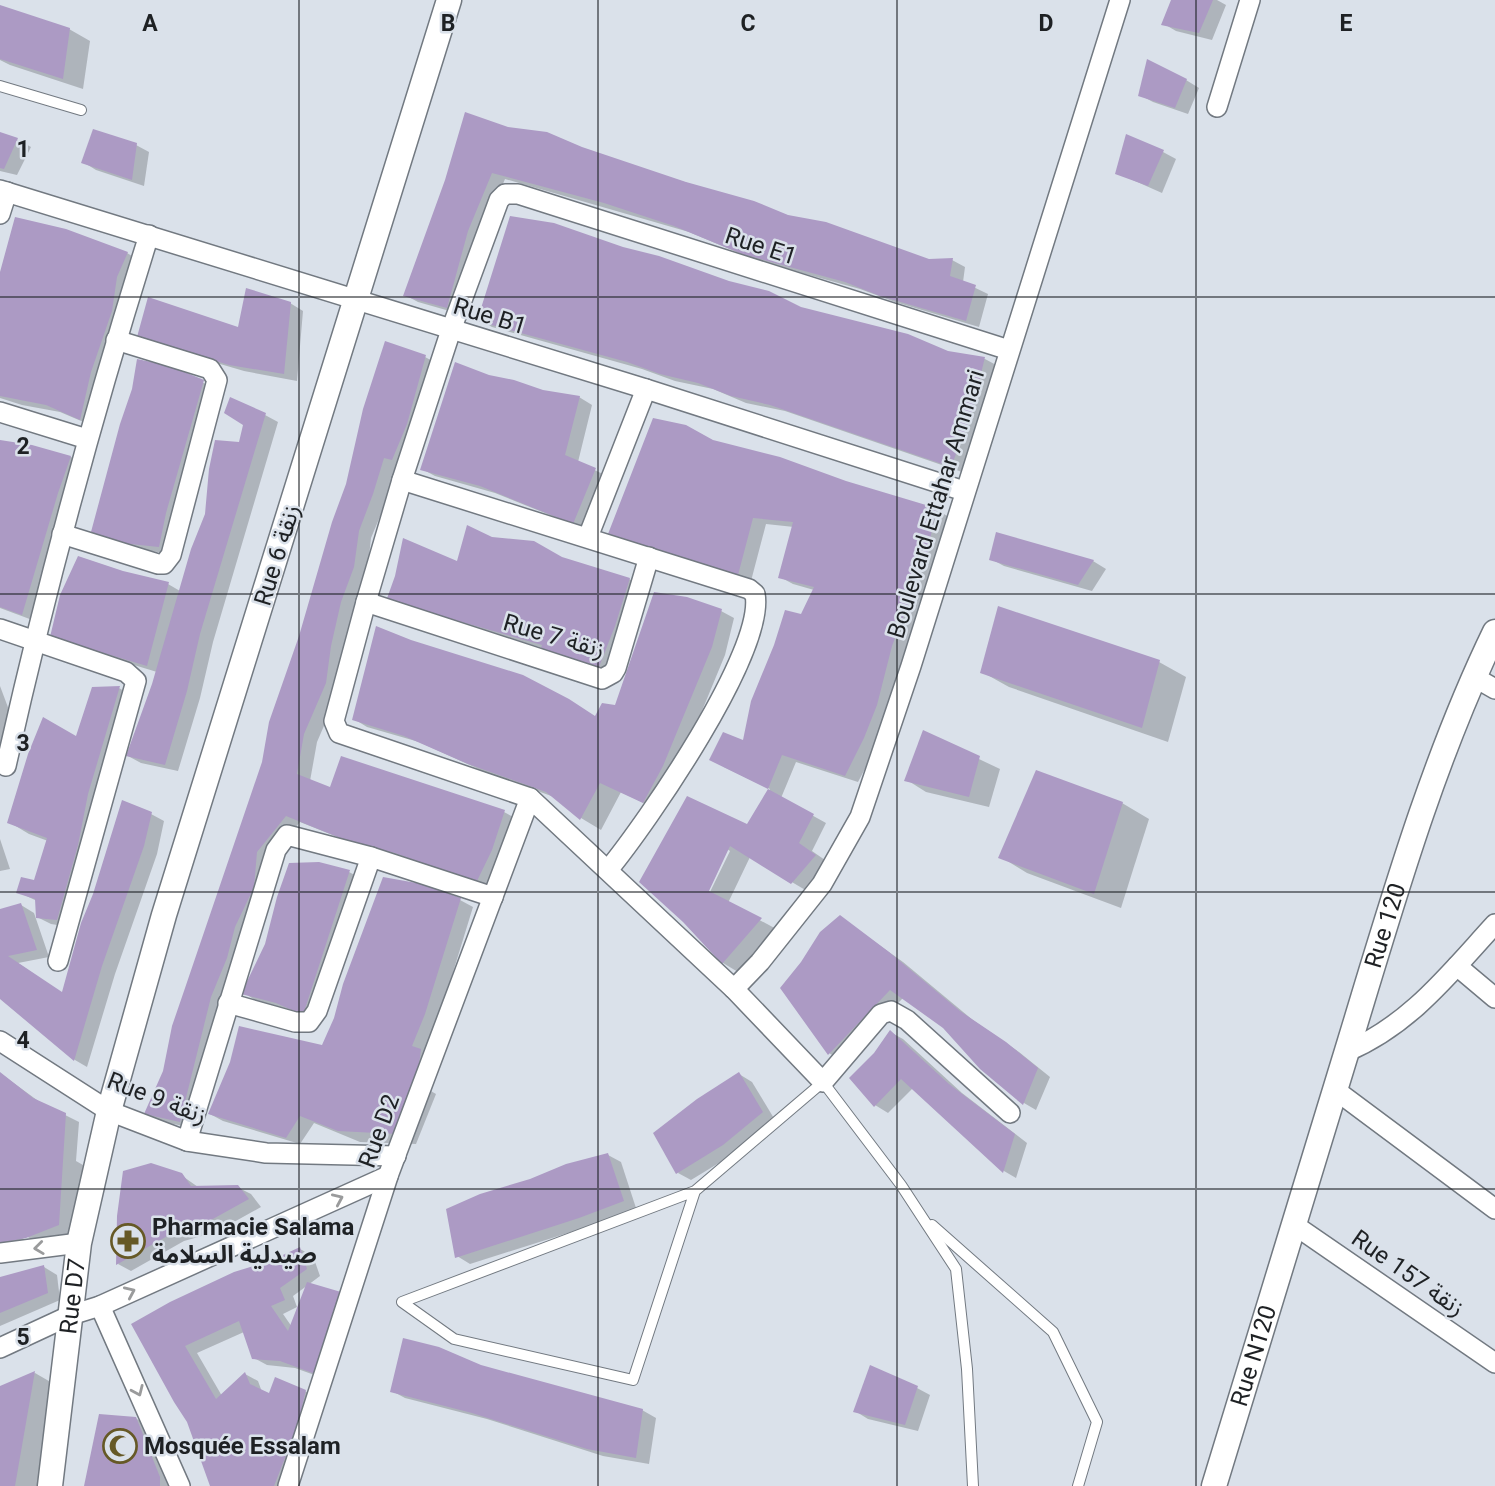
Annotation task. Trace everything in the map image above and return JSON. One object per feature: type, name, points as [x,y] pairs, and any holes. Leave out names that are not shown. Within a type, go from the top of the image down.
[{"type":"street","name":"Rue 6 زنقة","points":[[109,1111],[164,915],[449,0]]},
{"type":"street","points":[[1217,107],[1250,0]]},
{"type":"street","name":"Boulevard Ettahar Ammari","points":[[734,989],[760,962],[822,884],[860,817],[911,666],[1009,351],[1113,2]]},
{"type":"street","name":"Rue B1","points":[[4,191],[646,389],[964,491]]},
{"type":"street","points":[[0,214],[4,191]]},
{"type":"street","name":"Rue E1","points":[[452,330],[499,200],[505,194],[518,194],[1009,351]]},
{"type":"street","points":[[6,766],[34,639],[87,439],[149,235]]},
{"type":"street","points":[[452,330],[402,480],[366,602],[335,715],[335,726],[339,733],[530,798],[734,989],[823,1082],[881,1014],[891,1011],[907,1020],[1010,1113]]},
{"type":"street","points":[[62,534],[158,564],[164,564],[171,555],[217,380],[214,372],[208,368],[116,340]]},
{"type":"street","points":[[588,537],[646,389]]},
{"type":"street","points":[[0,412],[87,439]]},
{"type":"street","points":[[402,480],[588,537],[749,589],[755,594],[756,607],[744,648],[707,722],[672,782],[629,845],[608,870]]},
{"type":"street","name":"Rue 7 زنقة","points":[[366,602],[602,678],[613,673],[616,667],[649,557]]},
{"type":"street","points":[[0,629],[125,672],[136,681],[58,961]]},
{"type":"street","name":"Rue 120","points":[[1293,1224],[1389,911],[1429,794],[1474,677],[1495,632]]},
{"type":"street","points":[[1474,677],[1495,689]]},
{"type":"street","name":"Rue D2","points":[[288,1486],[388,1177],[530,798]]},
{"type":"street","points":[[187,1141],[276,850],[283,839],[292,835],[371,857],[492,898]]},
{"type":"street","points":[[229,1003],[295,1022],[310,1022],[317,1011],[371,857]]},
{"type":"street","points":[[1346,1052],[1390,1030],[1419,1005],[1495,924]]},
{"type":"street","points":[[1457,966],[1495,998]]},
{"type":"street","name":"Rue 9 زنقة","points":[[0,1041],[109,1111],[187,1141],[266,1153],[396,1156]]},
{"type":"street","points":[[1334,1089],[1495,1209]]},
{"type":"street","name":"Rue D7","points":[[50,1486],[79,1243],[109,1111]]},
{"type":"street","points":[[0,1348],[388,1177]]},
{"type":"street","name":"Rue 157 زنقة","points":[[1293,1224],[1495,1363]]},
{"type":"street","name":"Rue N120","points":[[1214,1486],[1293,1224]]},
{"type":"street","points":[[0,1253],[79,1243]]},
{"type":"street","points":[[100,1306],[180,1486]]},
{"type":"lane","points":[[0,86],[81,110]]},
{"type":"lane","points":[[695,1191],[633,1380],[454,1339],[402,1302],[695,1191],[823,1082],[901,1185],[956,1269],[967,1369],[973,1486]]},
{"type":"lane","points":[[921,1215],[1053,1332],[1097,1422],[1078,1486]]},
{"type":"building","points":[[1171,0],[1213,0],[1199,33],[1161,25]]},
{"type":"building","points":[[0,5],[70,28],[63,79],[0,59]]},
{"type":"building","points":[[1147,59],[1187,79],[1175,108],[1138,96]]},
{"type":"building","points":[[465,112],[508,127],[547,132],[582,147],[686,182],[754,201],[788,215],[826,222],[929,259],[953,258],[950,276],[976,285],[966,321],[880,296],[845,282],[742,254],[674,226],[604,203],[492,173],[468,231],[447,308],[403,296],[445,180]]},
{"type":"building","points":[[93,129],[137,143],[132,180],[81,163]]},
{"type":"building","points":[[0,132],[18,138],[4,169],[0,168]]},
{"type":"building","points":[[1126,134],[1164,150],[1148,186],[1115,174]]},
{"type":"building","points":[[510,216],[554,223],[729,281],[769,291],[801,307],[908,334],[948,351],[985,357],[971,415],[951,467],[770,405],[477,321]]},
{"type":"building","points":[[15,217],[66,229],[128,252],[117,277],[112,311],[91,372],[80,420],[46,405],[0,396],[0,272]]},
{"type":"building","points":[[246,288],[291,302],[284,374],[229,365],[137,337],[148,297],[238,327]]},
{"type":"building","points":[[385,341],[426,355],[407,424],[392,460],[384,458],[359,531],[354,567],[341,602],[331,646],[326,683],[304,734],[297,774],[330,787],[341,756],[505,810],[492,850],[476,883],[395,853],[355,844],[286,816],[257,852],[254,887],[235,927],[227,958],[211,997],[180,1122],[144,1114],[163,1071],[172,1026],[262,762],[269,722],[346,484],[363,409]]},
{"type":"building","points":[[137,359],[170,366],[204,380],[159,547],[121,543],[91,532],[132,389]]},
{"type":"building","points":[[455,362],[543,390],[580,396],[565,455],[596,468],[573,524],[480,486],[420,470]]},
{"type":"building","points":[[230,397],[266,413],[200,634],[187,691],[165,765],[126,756],[152,684],[191,549],[205,514],[215,440],[239,442],[243,425],[224,413]]},
{"type":"building","points":[[653,418],[686,425],[713,440],[780,457],[846,481],[936,508],[928,551],[892,646],[877,705],[845,776],[782,755],[768,789],[709,760],[723,732],[743,740],[751,701],[785,610],[801,614],[814,587],[778,578],[793,522],[753,518],[738,575],[608,534]]},
{"type":"building","points":[[0,440],[32,445],[71,456],[22,615],[0,607]]},
{"type":"building","points":[[467,525],[492,537],[534,541],[562,557],[630,578],[597,672],[540,652],[542,645],[441,616],[385,604],[395,576],[403,538],[457,561]]},
{"type":"building","points":[[996,532],[1094,560],[1078,585],[989,560]]},
{"type":"building","points":[[78,556],[169,582],[147,666],[50,637],[60,595]]},
{"type":"building","points":[[654,592],[687,597],[722,609],[712,647],[663,766],[643,803],[600,783],[580,820],[546,792],[468,764],[404,736],[352,720],[376,626],[411,640],[523,675],[595,716],[602,703],[615,705]]},
{"type":"building","points":[[998,606],[1160,660],[1142,728],[980,673]]},
{"type":"building","points":[[120,686],[88,794],[78,845],[57,920],[36,918],[35,899],[16,893],[21,877],[34,880],[47,838],[7,823],[28,754],[43,717],[76,736],[92,687]]},
{"type":"building","points":[[923,730],[980,756],[969,797],[904,781]]},
{"type":"building","points":[[1036,770],[1123,802],[1094,894],[998,858]]},
{"type":"building","points":[[768,789],[814,814],[799,843],[816,855],[791,884],[730,846],[709,891],[762,918],[722,964],[683,922],[639,882],[687,796],[747,824]]},
{"type":"building","points":[[122,800],[152,812],[144,846],[102,966],[74,1061],[0,999],[0,909],[21,903],[37,950],[8,956],[62,992],[81,923],[93,894]]},
{"type":"building","points":[[319,862],[350,870],[303,1015],[276,1003],[241,994],[265,944],[289,863]]},
{"type":"building","points":[[383,877],[422,884],[461,898],[425,1014],[412,1046],[421,1049],[417,1081],[396,1134],[338,1131],[300,1116],[286,1138],[208,1114],[230,1062],[239,1026],[322,1045]]},
{"type":"building","points":[[840,915],[960,1011],[1006,1042],[1038,1068],[1023,1105],[980,1069],[943,1028],[890,990],[828,1055],[780,988],[820,932]]},
{"type":"building","points":[[890,1030],[949,1084],[1015,1134],[1003,1173],[901,1079],[874,1107],[849,1078],[874,1053]]},
{"type":"building","points":[[0,1072],[33,1098],[66,1113],[59,1225],[26,1238],[0,1243]]},
{"type":"building","points":[[739,1072],[763,1112],[723,1145],[676,1174],[653,1133],[697,1099]]},
{"type":"building","points":[[608,1153],[624,1201],[455,1258],[446,1209],[480,1194],[530,1179],[566,1164]]},
{"type":"building","points":[[151,1163],[182,1173],[191,1186],[238,1185],[249,1199],[202,1225],[171,1234],[116,1265],[117,1216],[123,1171]]},
{"type":"building","points":[[300,1247],[307,1269],[280,1288],[285,1300],[271,1306],[288,1331],[307,1282],[341,1292],[318,1375],[280,1361],[252,1359],[239,1321],[185,1346],[216,1399],[245,1372],[250,1384],[269,1393],[275,1377],[306,1390],[297,1427],[274,1486],[210,1486],[187,1422],[131,1324],[234,1272],[270,1261]]},
{"type":"building","points":[[44,1265],[48,1293],[0,1313],[0,1277]]},
{"type":"building","points":[[403,1338],[439,1347],[481,1365],[643,1409],[636,1458],[587,1449],[472,1413],[390,1392]]},
{"type":"building","points":[[870,1365],[918,1386],[905,1425],[853,1412]]},
{"type":"building","points":[[35,1371],[15,1486],[0,1486],[0,1386]]},
{"type":"building","name":"Mosquée Essalam","points":[[99,1414],[136,1417],[160,1477],[160,1486],[84,1486]]},
{"type":"place","name":"Pharmacie Salama صيدلية السلامة","points":[[128,1241]]},
{"type":"place","name":"Mosquée Essalam","points":[[120,1446]]}]
